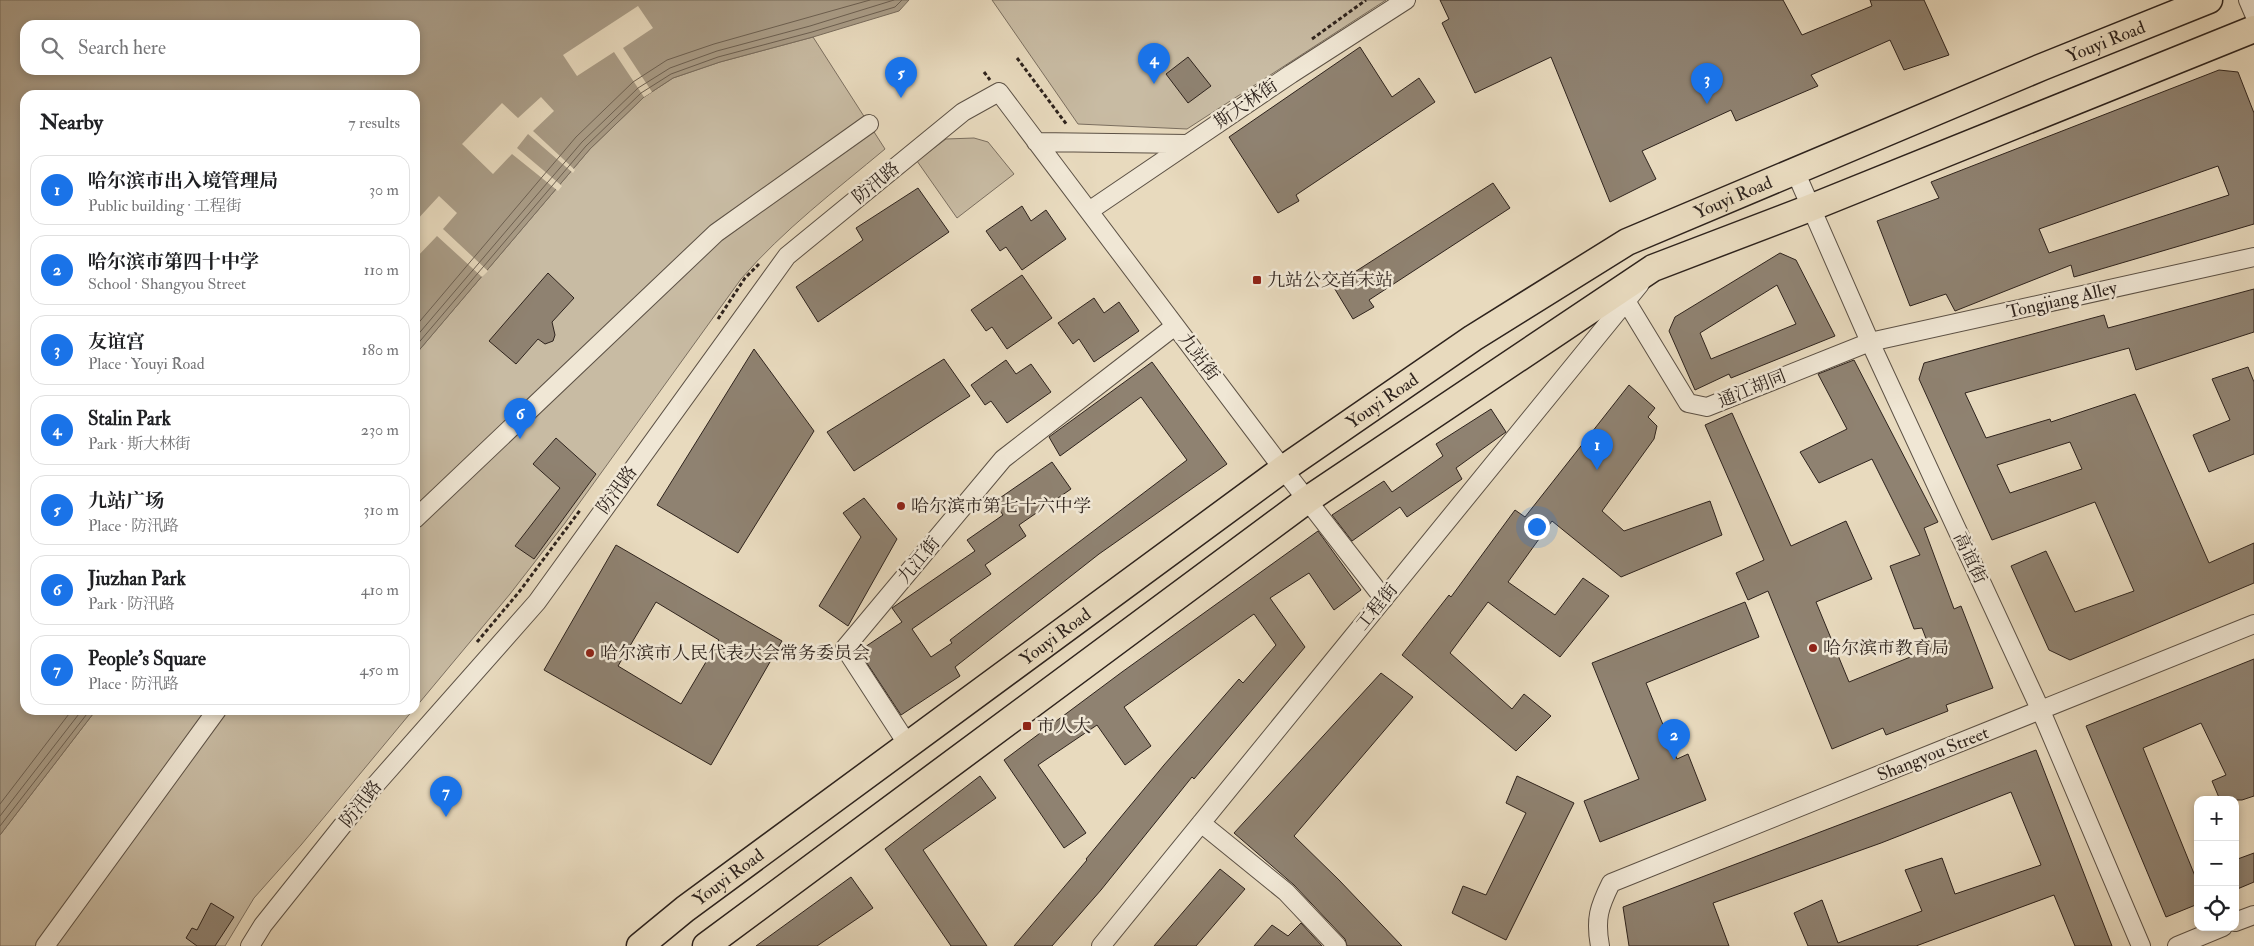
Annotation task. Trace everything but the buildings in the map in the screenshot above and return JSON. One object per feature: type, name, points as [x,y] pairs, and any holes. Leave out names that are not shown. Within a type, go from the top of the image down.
[{"type":"highway","name":"Youyi Road","points":[[640,946],[686,909],[1283,469],[1473,338],[1626,242],[2042,67],[2209,0]]},
{"type":"highway","name":"Youyi Road","points":[[706,946],[1307,500],[1653,268],[1810,208],[2254,28]]},
{"type":"street","name":"斯大林街","points":[[1089,212],[1291,74],[1406,0]]},
{"type":"street","points":[[2248,0],[2254,14]]},
{"type":"street","name":"防汛路","points":[[250,946],[263,925],[370,791],[537,602],[787,256],[963,112],[999,92],[1016,114]]},
{"type":"street","name":"九站街","points":[[1016,114],[1283,469],[1384,599]]},
{"type":"street","points":[[420,513],[716,233],[869,124]]},
{"type":"street","points":[[1036,142],[1188,144]]},
{"type":"street","name":"高谊街","points":[[1795,171],[1870,342],[2041,711],[2141,946]]},
{"type":"street","name":"Tongjiang Alley","points":[[1870,342],[2254,257]]},
{"type":"street","name":"工程街","points":[[1101,946],[1653,268]]},
{"type":"street","name":"通江胡同","points":[[1626,301],[1688,403],[1707,408],[1870,342]]},
{"type":"street","name":"九江街","points":[[908,745],[845,648],[1003,459],[1175,326]]},
{"type":"street","name":"Shangyou Street","points":[[1600,946],[1596,928],[1599,908],[1611,883],[2254,624]]},
{"type":"street","points":[[45,946],[213,715]]},
{"type":"street","points":[[1201,823],[1286,892],[1336,946]]},
{"type":"street","points":[[2239,920],[2254,914]]},
{"type":"street","points":[[2177,946],[2213,931]]},
{"type":"path","points":[[1304,44],[1366,0]]},
{"type":"path","points":[[1017,58],[1068,126]]},
{"type":"path","points":[[716,322],[745,278],[762,260]]},
{"type":"path","points":[[475,644],[518,592],[584,505]]},
{"type":"shaded area","points":[[992,0],[1386,0],[1187,129],[1078,124]]},
{"type":"shaded area","points":[[813,37],[885,149],[792,227],[741,279],[565,523],[510,594],[420,702],[420,349],[590,149],[644,97],[673,78],[720,62]]},
{"type":"shaded area","points":[[974,138],[988,142],[1014,174],[957,218],[917,161],[946,139]]},
{"type":"shaded area","points":[[92,715],[409,715],[301,845],[254,898],[225,946],[0,946],[0,835]]},
{"type":"water","points":[[0,0],[909,0],[899,11],[720,62],[673,78],[644,97],[590,149],[420,349],[420,90],[20,90],[20,715],[92,715],[0,835]]},
{"type":"pier","points":[[638,6],[653,28],[623,48],[652,92],[644,97],[614,52],[577,76],[563,55]]},
{"type":"pier","points":[[541,97],[554,111],[533,131],[575,170],[573,173],[528,134],[517,148],[562,186],[558,191],[512,154],[493,174],[462,144],[502,103],[518,118]]},
{"type":"pier","points":[[439,196],[457,213],[443,229],[488,271],[482,277],[437,236],[420,254],[420,217]]},
{"type":"place","name":"Stalin Park","points":[[1154,84]]},
{"type":"place","name":"九站广场","points":[[901,98]]},
{"type":"place","name":"友谊宫","points":[[1707,104]]},
{"type":"place","name":"九站公交首末站","points":[[1257,280]]},
{"type":"place","name":"Jiuzhan Park","points":[[520,439]]},
{"type":"place","name":"哈尔滨市出入境管理局","points":[[1597,470]]},
{"type":"place","name":"哈尔滨市第七十六中学","points":[[901,506]]},
{"type":"place","name":"哈尔滨市教育局","points":[[1813,648]]},
{"type":"place","name":"哈尔滨市人民代表大会常务委员会","points":[[590,653]]},
{"type":"place","name":"市人大","points":[[1027,726]]},
{"type":"place","name":"哈尔滨市第四十中学","points":[[1674,760]]},
{"type":"place","name":"People's Square","points":[[446,817]]}]
